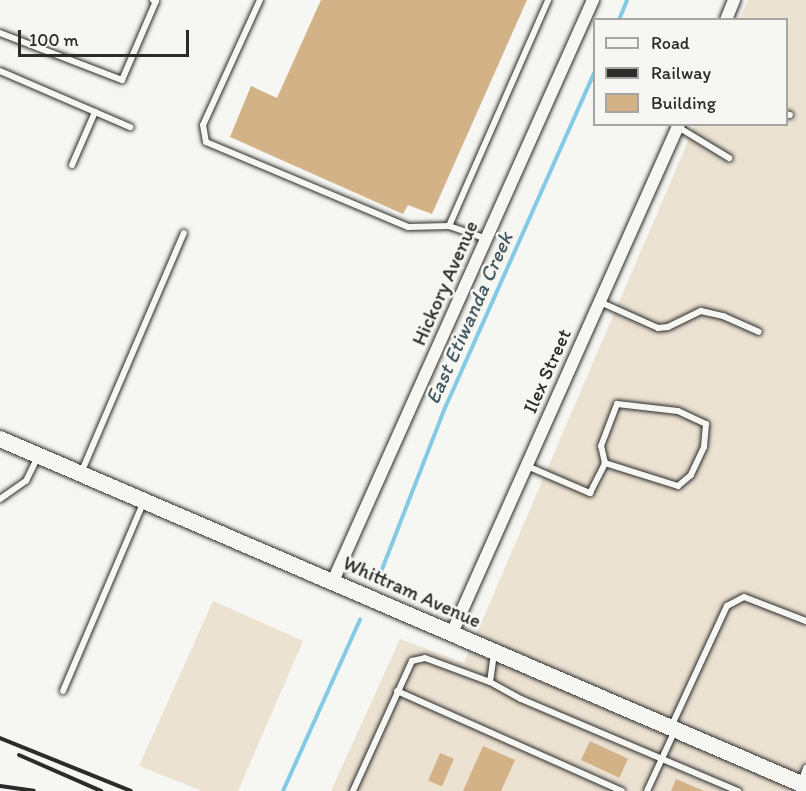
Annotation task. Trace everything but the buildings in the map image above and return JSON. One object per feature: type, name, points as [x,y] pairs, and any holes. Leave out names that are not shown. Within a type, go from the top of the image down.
[{"type":"street","name":"Hickory Avenue","points":[[333,581],[592,0]]},
{"type":"street","points":[[726,18],[734,0]]},
{"type":"street","name":"Ilex Street","points":[[452,633],[678,126]]},
{"type":"street","name":"Whittram Avenue","points":[[0,439],[673,729],[804,779]]},
{"type":"lane","points":[[0,33],[122,80],[156,1],[153,0]]},
{"type":"lane","points":[[260,0],[204,125],[206,142],[408,227],[449,226],[486,239]]},
{"type":"lane","points":[[449,226],[548,0]]},
{"type":"lane","points":[[0,71],[130,127]]},
{"type":"lane","points":[[72,165],[95,112]]},
{"type":"lane","points":[[680,126],[729,158]]},
{"type":"lane","points":[[81,474],[184,233]]},
{"type":"lane","points":[[599,302],[658,328],[668,327],[701,311],[723,316],[759,332]]},
{"type":"lane","points":[[526,465],[590,493],[605,463],[601,446],[617,404],[678,411],[706,424],[704,447],[691,475],[678,486],[605,463]]},
{"type":"lane","points":[[0,498],[26,482],[38,455]]},
{"type":"lane","points":[[63,691],[145,501]]},
{"type":"lane","points":[[647,791],[727,606],[744,597],[806,621]]},
{"type":"lane","points":[[490,682],[494,651]]},
{"type":"lane","points":[[352,791],[412,661],[425,658],[490,682],[521,699],[738,791]]},
{"type":"lane","points":[[397,691],[622,791]]},
{"type":"shaded area","points":[[748,0],[806,0],[806,791],[331,791],[400,639],[464,663],[695,126],[788,126],[788,18],[740,18]]},
{"type":"shaded area","points":[[213,601],[303,641],[238,791],[202,791],[139,766]]},
{"type":"waterway","name":"East Etiwanda Creek","points":[[620,18],[627,0]]},
{"type":"waterway","name":"East Etiwanda Creek","points":[[379,577],[445,408],[593,76]]},
{"type":"waterway","name":"East Etiwanda Creek","points":[[283,791],[360,620]]},
{"type":"railway","points":[[0,738],[131,791]]},
{"type":"railway","points":[[19,755],[101,791]]},
{"type":"railway","points":[[0,786],[34,791]]}]
